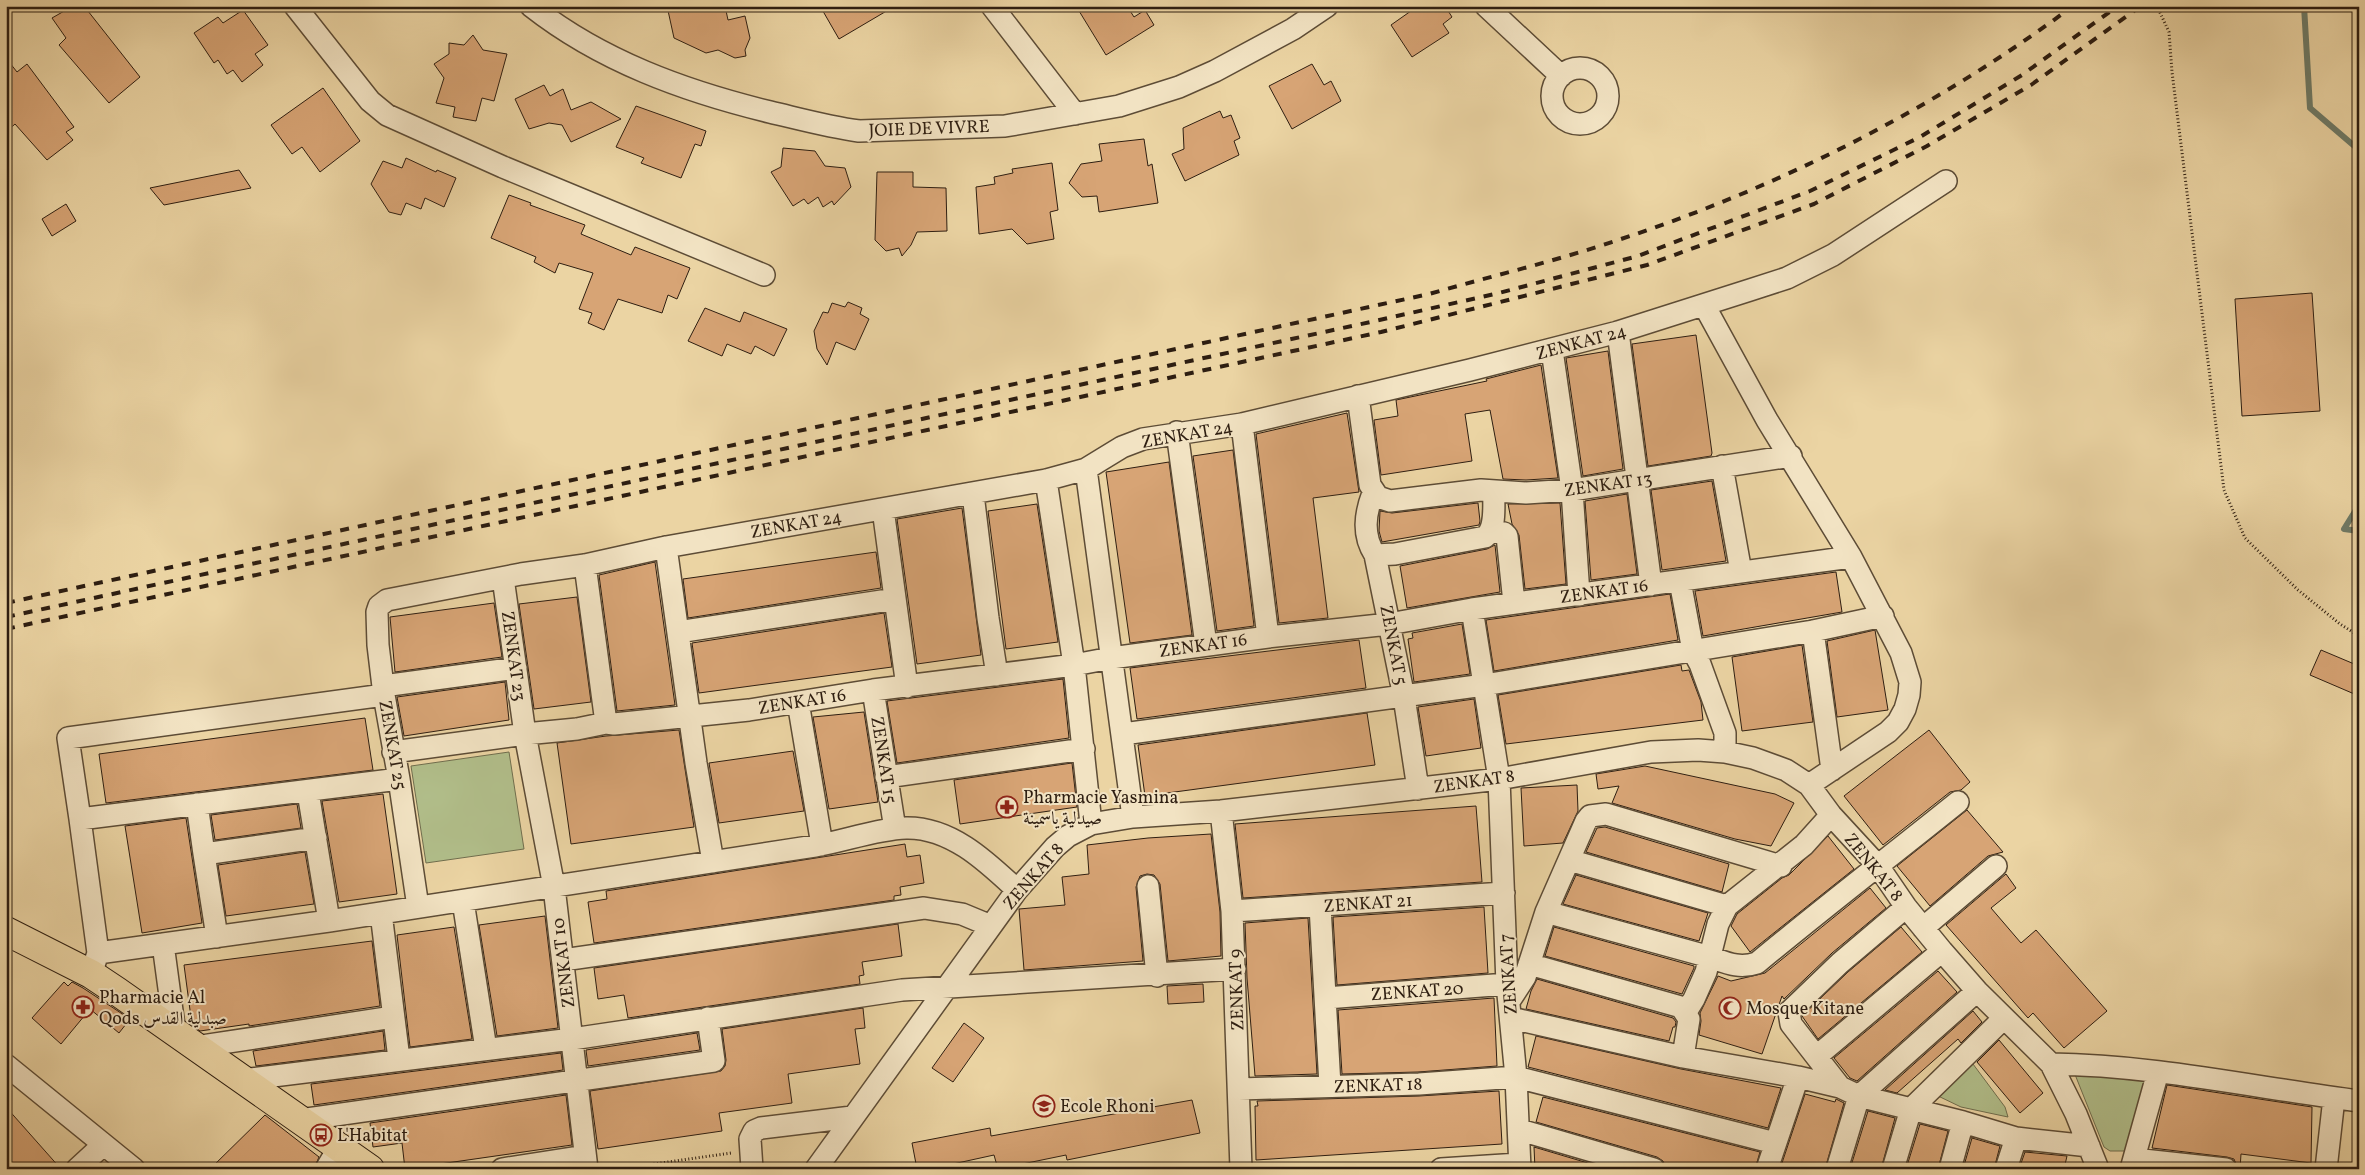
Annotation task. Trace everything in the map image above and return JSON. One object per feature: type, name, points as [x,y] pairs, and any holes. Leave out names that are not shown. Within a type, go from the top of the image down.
[{"type":"main road","points":[[6,931],[95,964],[185,1040],[300,1120],[333,1158],[370,1169]]},
{"type":"street","points":[[295,6],[370,101],[387,115],[503,167],[764,275]]},
{"type":"street","name":"JOIE DE VIVRE","points":[[531,6],[555,25],[633,68],[661,79],[710,97],[836,128],[859,131],[996,126],[1120,106],[1179,87],[1243,57],[1293,30],[1328,6]]},
{"type":"street","points":[[992,6],[1075,114]]},
{"type":"street","points":[[1486,6],[1561,76]]},
{"type":"street","name":"ZENKAT 24","points":[[400,596],[585,565],[666,547],[1046,480],[1086,469],[1115,451],[1143,439],[1177,432],[1242,424],[1552,350],[1618,332],[1787,278],[1848,246],[1946,180]]},
{"type":"street","points":[[1704,305],[1767,420],[1851,557],[1901,652],[1910,682],[1905,709],[1898,722],[1888,732],[1808,785]]},
{"type":"street","points":[[1618,332],[1651,584]]},
{"type":"street","points":[[1552,350],[1572,490],[1579,594]]},
{"type":"street","points":[[1358,396],[1368,472],[1373,493]]},
{"type":"street","points":[[1242,424],[1268,637]]},
{"type":"street","points":[[1177,432],[1206,645]]},
{"type":"street","name":"ZENKAT 13","points":[[1373,493],[1390,501],[1481,490],[1538,493],[1572,490],[1790,456]]},
{"type":"street","points":[[1722,466],[1741,572]]},
{"type":"street","points":[[1086,469],[1133,817]]},
{"type":"street","points":[[1046,480],[1074,665],[1091,824]]},
{"type":"street","points":[[1492,531],[1494,492]]},
{"type":"street","name":"ZENKAT 5","points":[[1373,493],[1365,518],[1368,541],[1375,555],[1404,697],[1418,789]]},
{"type":"street","points":[[973,494],[988,618],[998,675]]},
{"type":"street","points":[[883,509],[907,687]]},
{"type":"street","points":[[1375,555],[1395,554],[1482,539],[1492,531],[1504,533],[1507,536],[1514,603]]},
{"type":"street","points":[[666,547],[713,862]]},
{"type":"street","name":"ZENKAT 16","points":[[393,752],[577,729],[606,723],[690,717],[873,690],[1074,665],[1206,645],[1389,624],[1472,609],[1851,557]]},
{"type":"street","points":[[585,565],[606,723]]},
{"type":"street","name":"ZENKAT 23","points":[[503,578],[525,734],[554,887]]},
{"type":"street","points":[[1680,581],[1693,651],[1700,664],[1725,733],[1725,752]]},
{"type":"street","name":"ZENKAT 25","points":[[400,596],[383,602],[377,612],[384,691],[393,752],[400,779],[418,907]]},
{"type":"street","points":[[678,632],[895,599]]},
{"type":"street","name":"ZENKAT 7","points":[[1472,609],[1499,779],[1509,1001],[1520,1130],[1519,1167]]},
{"type":"street","points":[[1123,734],[1484,685],[1813,632],[1883,616]]},
{"type":"street","points":[[1813,632],[1832,770]]},
{"type":"street","points":[[516,668],[384,691],[68,738],[80,819],[95,964],[163,944],[381,914],[822,845],[895,829],[927,830],[954,841],[975,853],[1018,890]]},
{"type":"street","name":"ZENKAT 15","points":[[873,690],[895,829]]},
{"type":"street","points":[[798,702],[822,845]]},
{"type":"street","points":[[886,777],[1084,749]]},
{"type":"street","name":"ZENKAT 8","points":[[816,1169],[1018,890],[1055,847],[1078,829],[1091,824],[1133,817],[1220,812],[1418,789],[1499,779],[1651,752],[1698,750],[1725,752],[1753,758],[1786,770],[1808,785],[1831,815],[1878,866],[1906,907],[1942,951],[1977,991],[2051,1064],[2098,1169]]},
{"type":"street","points":[[80,819],[400,779]]},
{"type":"street","points":[[308,792],[329,921]]},
{"type":"street","points":[[1546,912],[1742,967],[1757,963],[1851,884],[1878,866],[1958,802]]},
{"type":"street","points":[[197,804],[217,937]]},
{"type":"street","name":"ZENKAT 9","points":[[1220,812],[1232,911],[1241,1169]]},
{"type":"street","points":[[1509,1001],[1518,989],[1529,964],[1546,912],[1586,821],[1590,816],[1606,814],[1781,866]]},
{"type":"street","points":[[1686,1012],[1700,986],[1710,957],[1715,931],[1727,906],[1744,891],[1781,866],[1818,832],[1831,815]]},
{"type":"street","points":[[204,854],[316,838]]},
{"type":"street","points":[[1569,860],[1727,906]]},
{"type":"street","points":[[1923,928],[1996,866]]},
{"type":"street","points":[[1148,886],[1157,976]]},
{"type":"street","name":"ZENKAT 10","points":[[554,887],[586,1163]]},
{"type":"street","name":"ZENKAT 21","points":[[1232,911],[1504,893]]},
{"type":"street","points":[[464,901],[486,1048]]},
{"type":"street","points":[[1320,906],[1330,1086]]},
{"type":"street","points":[[1850,1092],[1791,1024],[1790,1010],[1906,907]]},
{"type":"street","points":[[563,960],[924,908],[962,914],[991,926]]},
{"type":"street","points":[[381,914],[398,1059]]},
{"type":"street","points":[[163,944],[185,1040],[393,1017]]},
{"type":"street","points":[[1817,1056],[1942,951]]},
{"type":"street","points":[[1529,964],[1681,1007],[1689,1019],[1689,1029],[1683,1057]]},
{"type":"street","points":[[242,1080],[486,1048],[572,1039],[876,993],[949,987],[1157,976],[1235,969]]},
{"type":"street","points":[[1836,1169],[1850,1092],[1977,991]]},
{"type":"street","name":"ZENKAT 20","points":[[1326,998],[1509,1001],[1683,1057],[1798,1077],[2016,1138],[2089,1146]]},
{"type":"street","points":[[300,1120],[714,1061],[708,1018]]},
{"type":"street","points":[[1893,1169],[1911,1109],[2004,1018]]},
{"type":"street","points":[[2051,1064],[2158,1072],[2359,1101]]},
{"type":"street","points":[[6,1066],[134,1169]]},
{"type":"street","points":[[2158,1072],[2133,1164],[2226,1169]]},
{"type":"street","name":"ZENKAT 18","points":[[1239,1089],[1419,1084],[1516,1077],[1774,1144]]},
{"type":"street","points":[[1767,1169],[1798,1077]]},
{"type":"street","points":[[2326,1169],[2334,1098]]},
{"type":"street","points":[[751,1160],[752,1134],[761,1128],[852,1117]]},
{"type":"street","points":[[1950,1169],[1963,1122]]},
{"type":"street","points":[[1520,1130],[1654,1169]]},
{"type":"street","points":[[2006,1169],[2016,1138]]},
{"type":"street","points":[[77,1169],[103,1145]]},
{"type":"street","points":[[502,1169],[586,1163]]},
{"type":"street","points":[[1441,1169],[1519,1167]]},
{"type":"path","points":[[2157,6],[2169,32],[2173,82],[2224,490],[2245,538],[2298,590],[2340,624],[2359,636]]},
{"type":"path","points":[[619,1169],[751,1160]]},
{"type":"green space","points":[[509,752],[524,849],[426,863],[411,766]]},
{"type":"green space","points":[[1970,1060],[2005,1107],[2008,1117],[1961,1107],[1936,1095]]},
{"type":"green space","points":[[2074,1072],[2143,1079],[2145,1086],[2127,1151],[2110,1151],[2104,1147]]},
{"type":"building","points":[[73,6],[84,6],[140,77],[109,103],[59,45],[66,38],[52,18]]},
{"type":"building","points":[[667,6],[725,6],[728,20],[745,16],[750,38],[745,50],[746,56],[735,58],[718,50],[706,53],[674,38]]},
{"type":"building","points":[[820,6],[895,6],[839,39]]},
{"type":"building","points":[[1076,6],[1127,6],[1134,17],[1145,10],[1154,25],[1106,55]]},
{"type":"building","points":[[1418,6],[1445,6],[1452,17],[1443,24],[1449,33],[1412,57],[1391,25]]},
{"type":"building","points":[[243,10],[268,45],[255,54],[263,65],[242,82],[233,70],[227,74],[218,60],[214,63],[194,33],[218,17],[223,23]]},
{"type":"building","points":[[473,35],[483,50],[507,54],[494,101],[482,98],[476,121],[453,117],[455,107],[436,103],[444,78],[434,64],[449,54],[449,43],[464,45]]},
{"type":"building","points":[[6,58],[17,72],[27,64],[74,127],[66,132],[73,140],[47,160],[15,124],[6,132]]},
{"type":"building","points":[[1312,64],[1324,85],[1331,81],[1341,101],[1292,129],[1269,86]]},
{"type":"building","points":[[544,85],[550,96],[563,89],[571,110],[591,102],[621,119],[571,142],[562,125],[549,123],[529,129],[515,99]]},
{"type":"building","points":[[323,88],[360,141],[320,172],[302,147],[292,154],[271,125]]},
{"type":"building","points":[[636,106],[706,131],[701,146],[695,144],[681,178],[641,163],[644,158],[616,147]]},
{"type":"building","points":[[1220,111],[1223,118],[1231,115],[1240,138],[1234,141],[1239,155],[1185,181],[1172,154],[1184,149],[1183,128]]},
{"type":"building","points":[[1144,139],[1148,166],[1152,164],[1158,203],[1099,212],[1097,196],[1082,197],[1069,183],[1081,164],[1102,161],[1099,144]]},
{"type":"building","points":[[783,148],[815,151],[825,166],[845,168],[851,187],[834,205],[832,201],[823,207],[818,197],[808,204],[804,199],[793,206],[771,172],[781,167]]},
{"type":"building","points":[[406,158],[436,172],[437,170],[456,178],[444,207],[425,198],[421,209],[406,203],[401,215],[389,212],[371,184],[383,161],[402,168]]},
{"type":"building","points":[[1052,163],[1058,210],[1050,212],[1054,239],[1027,244],[1012,229],[979,234],[976,187],[995,184],[994,177],[1013,173],[1012,169]]},
{"type":"building","points":[[239,170],[251,188],[164,205],[150,188]]},
{"type":"building","points":[[877,172],[913,172],[913,187],[946,188],[947,231],[917,232],[911,245],[902,256],[899,248],[886,251],[875,240]]},
{"type":"building","points":[[509,195],[531,203],[530,205],[585,225],[581,234],[631,255],[635,247],[690,268],[677,299],[668,295],[662,313],[618,299],[604,330],[588,323],[592,313],[579,309],[593,273],[559,263],[555,273],[534,262],[536,257],[491,238]]},
{"type":"building","points":[[66,204],[76,221],[52,236],[42,219]]},
{"type":"building","points":[[2312,293],[2320,411],[2242,416],[2235,299]]},
{"type":"building","points":[[848,302],[862,308],[860,314],[869,319],[855,350],[836,342],[827,365],[817,349],[814,331],[823,312],[828,313],[832,303],[845,307]]},
{"type":"building","points":[[705,308],[740,322],[744,312],[787,329],[774,356],[755,346],[751,354],[727,344],[722,356],[688,341]]},
{"type":"building","points":[[1696,335],[1711,456],[1648,466],[1632,344]]},
{"type":"building","points":[[1608,351],[1623,469],[1583,476],[1566,358]]},
{"type":"building","points":[[1541,365],[1558,478],[1503,479],[1490,410],[1465,414],[1472,461],[1381,475],[1374,420],[1398,416],[1396,400],[1487,381],[1486,379]]},
{"type":"building","points":[[1347,413],[1359,492],[1313,498],[1328,618],[1279,623],[1256,434]]},
{"type":"building","points":[[1233,450],[1254,626],[1217,631],[1193,456]]},
{"type":"building","points":[[1169,462],[1192,635],[1130,643],[1106,472]]},
{"type":"building","points":[[1712,481],[1726,561],[1662,570],[1651,490]]},
{"type":"building","points":[[1627,494],[1637,574],[1591,580],[1585,501]]},
{"type":"building","points":[[1478,503],[1479,525],[1382,542],[1379,531],[1380,511],[1392,513]]},
{"type":"building","points":[[1560,503],[1566,584],[1525,589],[1519,535],[1512,524],[1508,504]]},
{"type":"building","points":[[1037,504],[1058,642],[1006,649],[988,511]]},
{"type":"building","points":[[962,508],[981,655],[917,664],[897,519]]},
{"type":"building","points":[[1495,545],[1500,592],[1407,608],[1400,566],[1487,549]]},
{"type":"building","points":[[876,552],[881,588],[688,618],[683,579]]},
{"type":"building","points":[[655,562],[675,705],[617,711],[599,575]]},
{"type":"building","points":[[1836,572],[1842,612],[1703,636],[1695,591]]},
{"type":"building","points":[[1670,594],[1678,640],[1494,671],[1486,620]]},
{"type":"building","points":[[577,597],[591,702],[534,709],[519,604]]},
{"type":"building","points":[[494,603],[502,657],[395,672],[390,617]]},
{"type":"building","points":[[884,613],[892,667],[699,693],[692,643]]},
{"type":"building","points":[[1462,624],[1470,674],[1414,682],[1408,639],[1413,638],[1412,633]]},
{"type":"building","points":[[1875,630],[1888,710],[1837,717],[1827,641]]},
{"type":"building","points":[[1359,640],[1366,688],[1137,719],[1130,668]]},
{"type":"building","points":[[1802,645],[1813,722],[1742,731],[1732,657]]},
{"type":"building","points":[[2321,650],[2359,666],[2359,696],[2310,675]]},
{"type":"building","points":[[1681,665],[1682,671],[1689,670],[1701,702],[1703,720],[1506,744],[1498,695]]},
{"type":"building","points":[[1063,679],[1069,738],[897,763],[887,701]]},
{"type":"building","points":[[505,682],[509,720],[404,736],[397,697]]},
{"type":"building","points":[[1474,699],[1481,748],[1426,756],[1418,707]]},
{"type":"building","points":[[864,712],[878,802],[829,809],[813,717]]},
{"type":"building","points":[[1367,713],[1375,765],[1145,796],[1138,745]]},
{"type":"building","points":[[365,718],[373,770],[106,803],[99,754]]},
{"type":"building","points":[[679,730],[694,827],[571,844],[557,743],[606,736]]},
{"type":"building","points":[[1929,730],[1970,782],[1961,790],[1950,792],[1883,845],[1844,796]]},
{"type":"building","points":[[793,751],[804,811],[719,823],[709,763]]},
{"type":"building","points":[[1072,763],[1077,807],[960,824],[954,780]]},
{"type":"building","points":[[1645,766],[1775,794],[1794,803],[1771,846],[1735,839],[1612,803],[1619,786],[1598,789],[1596,774]]},
{"type":"building","points":[[1577,785],[1578,811],[1563,843],[1524,846],[1521,788]]},
{"type":"building","points":[[383,794],[397,894],[339,902],[322,801]]},
{"type":"building","points":[[297,804],[301,828],[215,840],[211,815]]},
{"type":"building","points":[[1476,806],[1482,882],[1243,898],[1235,824]]},
{"type":"building","points":[[1967,810],[2003,852],[1988,856],[1930,906],[1897,866]]},
{"type":"building","points":[[186,818],[202,923],[142,933],[125,826]]},
{"type":"building","points":[[1605,827],[1729,864],[1722,892],[1586,852],[1597,828]]},
{"type":"building","points":[[1211,834],[1220,912],[1221,956],[1168,961],[1160,884],[1154,875],[1147,874],[1140,876],[1136,887],[1143,961],[1024,970],[1019,909],[1065,905],[1062,877],[1089,874],[1087,845],[1148,838]]},
{"type":"building","points":[[1828,836],[1854,869],[1750,952],[1731,926],[1737,914],[1782,878],[1789,875]]},
{"type":"building","points":[[905,844],[907,857],[920,855],[924,883],[900,887],[901,895],[894,896],[894,900],[594,943],[588,902],[607,899],[606,891]]},
{"type":"building","points":[[305,852],[314,904],[226,916],[218,865]]},
{"type":"building","points":[[2006,874],[2016,888],[1991,908],[2021,943],[2036,930],[2107,1011],[2064,1048],[2033,1013],[2028,1018],[1946,925]]},
{"type":"building","points":[[1576,875],[1708,913],[1699,941],[1563,904]]},
{"type":"building","points":[[1870,888],[1886,908],[1832,953],[1784,999],[1782,996],[1762,1054],[1699,1035],[1700,1013],[1718,976],[1731,981],[1765,973]]},
{"type":"building","points":[[1484,907],[1488,973],[1337,985],[1333,917]]},
{"type":"building","points":[[545,916],[558,1028],[497,1036],[479,925]]},
{"type":"building","points":[[1308,918],[1317,1074],[1255,1076],[1247,978],[1245,923]]},
{"type":"building","points":[[898,924],[902,956],[862,962],[864,975],[859,976],[860,984],[628,1018],[624,995],[598,999],[594,968]]},
{"type":"building","points":[[454,927],[472,1039],[410,1047],[397,935]]},
{"type":"building","points":[[1554,927],[1694,966],[1694,968],[1682,994],[1545,956]]},
{"type":"building","points":[[1901,927],[1922,952],[1818,1039],[1802,1016],[1848,972]]},
{"type":"building","points":[[372,941],[380,1006],[249,1026],[249,1024],[200,1031],[192,1025],[184,965]]},
{"type":"building","points":[[1938,971],[1957,992],[1857,1081],[1850,1078],[1834,1058]]},
{"type":"building","points":[[1537,979],[1673,1018],[1676,1022],[1675,1027],[1673,1027],[1669,1041],[1526,1009],[1531,991]]},
{"type":"building","points":[[64,982],[68,986],[72,982],[83,988],[130,1019],[119,1033],[90,1009],[61,1044],[32,1018]]},
{"type":"building","points":[[1203,984],[1204,1002],[1168,1004],[1167,986]]},
{"type":"building","points":[[1494,998],[1497,1066],[1418,1072],[1342,1074],[1338,1010]]},
{"type":"building","points":[[863,1008],[865,1028],[855,1029],[860,1064],[788,1074],[792,1103],[719,1113],[722,1131],[598,1149],[590,1091],[721,1071],[725,1066],[726,1060],[722,1029]]},
{"type":"building","points":[[1973,1011],[1982,1022],[1961,1043],[1958,1039],[1897,1093],[1885,1090]]},
{"type":"building","points":[[964,1023],[984,1038],[953,1082],[932,1068]]},
{"type":"building","points":[[383,1031],[385,1050],[256,1066],[253,1051]]},
{"type":"building","points":[[697,1033],[700,1050],[588,1066],[586,1050]]},
{"type":"building","points":[[1536,1036],[1681,1069],[1781,1088],[1768,1128],[1528,1067]]},
{"type":"building","points":[[1999,1040],[2043,1093],[2020,1113],[1977,1062]]},
{"type":"building","points":[[561,1053],[563,1070],[314,1105],[311,1084]]},
{"type":"building","points":[[2167,1085],[2312,1107],[2311,1163],[2241,1154],[2240,1169],[2238,1169],[2234,1159],[2227,1157],[2152,1148]]},
{"type":"building","points":[[1499,1091],[1502,1144],[1256,1160],[1255,1106],[1258,1106],[1257,1101],[1419,1096]]},
{"type":"building","points":[[1805,1094],[1835,1102],[1836,1099],[1844,1103],[1825,1169],[1780,1169]]},
{"type":"building","points":[[566,1095],[572,1145],[405,1169],[402,1143],[373,1147],[370,1123]]},
{"type":"building","points":[[1543,1097],[1760,1152],[1755,1169],[1666,1169],[1663,1161],[1657,1157],[1536,1122]]},
{"type":"building","points":[[1192,1100],[1200,1133],[1067,1160],[1066,1155],[998,1169],[994,1155],[930,1169],[917,1169],[912,1143],[990,1128],[991,1136]]},
{"type":"building","points":[[6,1107],[61,1169],[6,1169]]},
{"type":"building","points":[[1868,1111],[1895,1118],[1881,1169],[1850,1169]]},
{"type":"building","points":[[265,1115],[319,1157],[314,1169],[210,1169]]},
{"type":"building","points":[[1920,1124],[1948,1131],[1938,1169],[1906,1169]]},
{"type":"building","points":[[1972,1138],[2000,1146],[1994,1169],[1963,1169]]},
{"type":"building","points":[[1534,1147],[1608,1169],[1535,1169]]},
{"type":"building","points":[[2025,1152],[2067,1156],[2064,1169],[2019,1169]]},
{"type":"waterway","points":[[2304,6],[2310,108],[2359,150]]},
{"type":"waterway","points":[[2359,505],[2344,529],[2359,531]]},
{"type":"railway","points":[[6,603],[1429,294],[1571,255],[1678,219],[1797,170],[1912,111],[2021,43],[2073,6]]},
{"type":"railway","points":[[6,617],[1375,321],[1499,293],[1638,256],[1810,191],[1920,137],[2022,75],[2118,6]]},
{"type":"railway","points":[[6,629],[1381,332],[1647,265],[1814,204],[1927,146],[2031,85],[2141,6]]},
{"type":"place","name":"Pharmacie Yasmina صيدلية ياسمينة","points":[[1007,807]]},
{"type":"place","name":"Pharmacie Al Qods صبدلية القدس","points":[[83,1007]]},
{"type":"place","name":"Mosque Kitane","points":[[1730,1008]]},
{"type":"place","name":"Ecole Rhoni","points":[[1044,1106]]},
{"type":"place","name":"L'Habitat","points":[[321,1135]]}]
